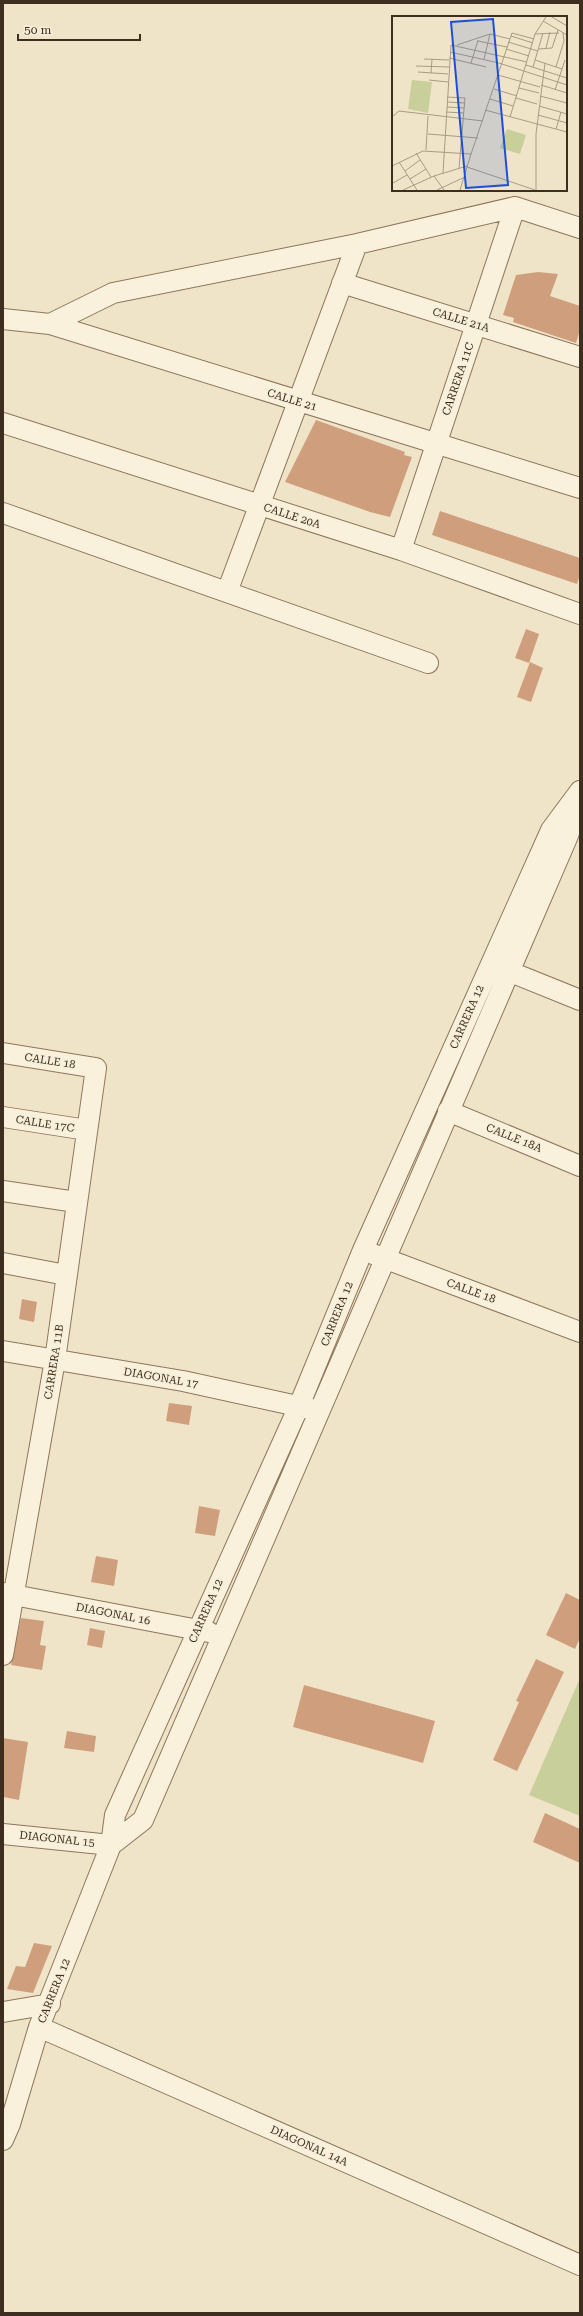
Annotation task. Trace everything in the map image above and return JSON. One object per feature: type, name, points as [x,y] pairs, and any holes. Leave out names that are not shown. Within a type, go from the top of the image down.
[{"type":"street","points":[[50,324],[113,293],[356,244],[515,207],[580,228]]},
{"type":"street","name":"CARRERA 11C","points":[[401,550],[515,207]]},
{"type":"street","points":[[227,592],[356,244]]},
{"type":"street","name":"CALLE 21A","points":[[342,283],[580,357]]},
{"type":"street","name":"CALLE 21","points":[[3,319],[50,324],[298,402],[580,488]]},
{"type":"street","name":"CALLE 20A","points":[[3,423],[401,550],[580,614]]},
{"type":"street","points":[[3,512],[428,663]]},
{"type":"street","name":"CARRERA 12","points":[[3,2140],[10,2124],[39,2027],[50,2004],[111,1845],[115,1815],[299,1406],[363,1250],[551,830],[580,791]]},
{"type":"street","name":"CARRERA 12","points":[[111,1845],[143,1820],[508,971],[567,838],[580,802]]},
{"type":"street","points":[[508,971],[580,1000]]},
{"type":"street","name":"CALLE 18","points":[[3,1053],[96,1068]]},
{"type":"street","name":"CARRERA 11B","points":[[3,1655],[9,1594],[55,1360],[96,1068]]},
{"type":"street","name":"CALLE 18A","points":[[448,1111],[580,1166]]},
{"type":"street","name":"CALLE 17C","points":[[3,1117],[87,1130]]},
{"type":"street","points":[[3,1191],[76,1202]]},
{"type":"street","name":"CALLE 18","points":[[363,1250],[580,1332]]},
{"type":"street","points":[[3,1263],[66,1275]]},
{"type":"street","name":"DIAGONAL 17","points":[[3,1351],[183,1381],[319,1411]]},
{"type":"street","name":"DIAGONAL 16","points":[[9,1594],[222,1635]]},
{"type":"street","name":"DIAGONAL 15","points":[[3,1834],[111,1845]]},
{"type":"street","points":[[3,2012],[50,2004]]},
{"type":"street","name":"DIAGONAL 14A","points":[[39,2027],[580,2265]]},
{"type":"green space","points":[[580,1678],[580,1816],[529,1795]]},
{"type":"building","points":[[538,272],[558,274],[550,296],[580,306],[580,330],[576,343],[513,322],[514,318],[503,315],[516,275]]},
{"type":"building","points":[[316,420],[405,452],[404,455],[412,457],[390,517],[370,512],[285,482]]},
{"type":"building","points":[[440,511],[580,558],[580,575],[577,584],[432,535]]},
{"type":"building","points":[[526,629],[539,634],[529,663],[515,658]]},
{"type":"building","points":[[530,662],[543,668],[531,702],[517,697]]},
{"type":"building","points":[[22,1299],[37,1302],[34,1322],[19,1319]]},
{"type":"building","points":[[169,1403],[192,1406],[189,1425],[166,1421]]},
{"type":"building","points":[[199,1506],[220,1510],[215,1536],[195,1533]]},
{"type":"building","points":[[96,1556],[118,1560],[114,1586],[91,1582]]},
{"type":"building","points":[[566,1593],[580,1600],[580,1638],[575,1649],[546,1635]]},
{"type":"building","points":[[21,1618],[44,1621],[40,1645],[46,1646],[42,1670],[11,1665]]},
{"type":"building","points":[[90,1628],[105,1631],[102,1648],[87,1645]]},
{"type":"building","points":[[536,1659],[564,1672],[517,1771],[493,1760],[519,1702],[516,1701]]},
{"type":"building","points":[[304,1685],[435,1721],[423,1763],[293,1727]]},
{"type":"building","points":[[67,1731],[96,1736],[94,1752],[64,1748]]},
{"type":"building","points":[[3,1738],[28,1742],[19,1800],[3,1797]]},
{"type":"building","points":[[545,1813],[580,1829],[580,1863],[533,1842]]},
{"type":"building","points":[[34,1943],[52,1946],[33,1993],[7,1989],[16,1966],[25,1967]]}]
